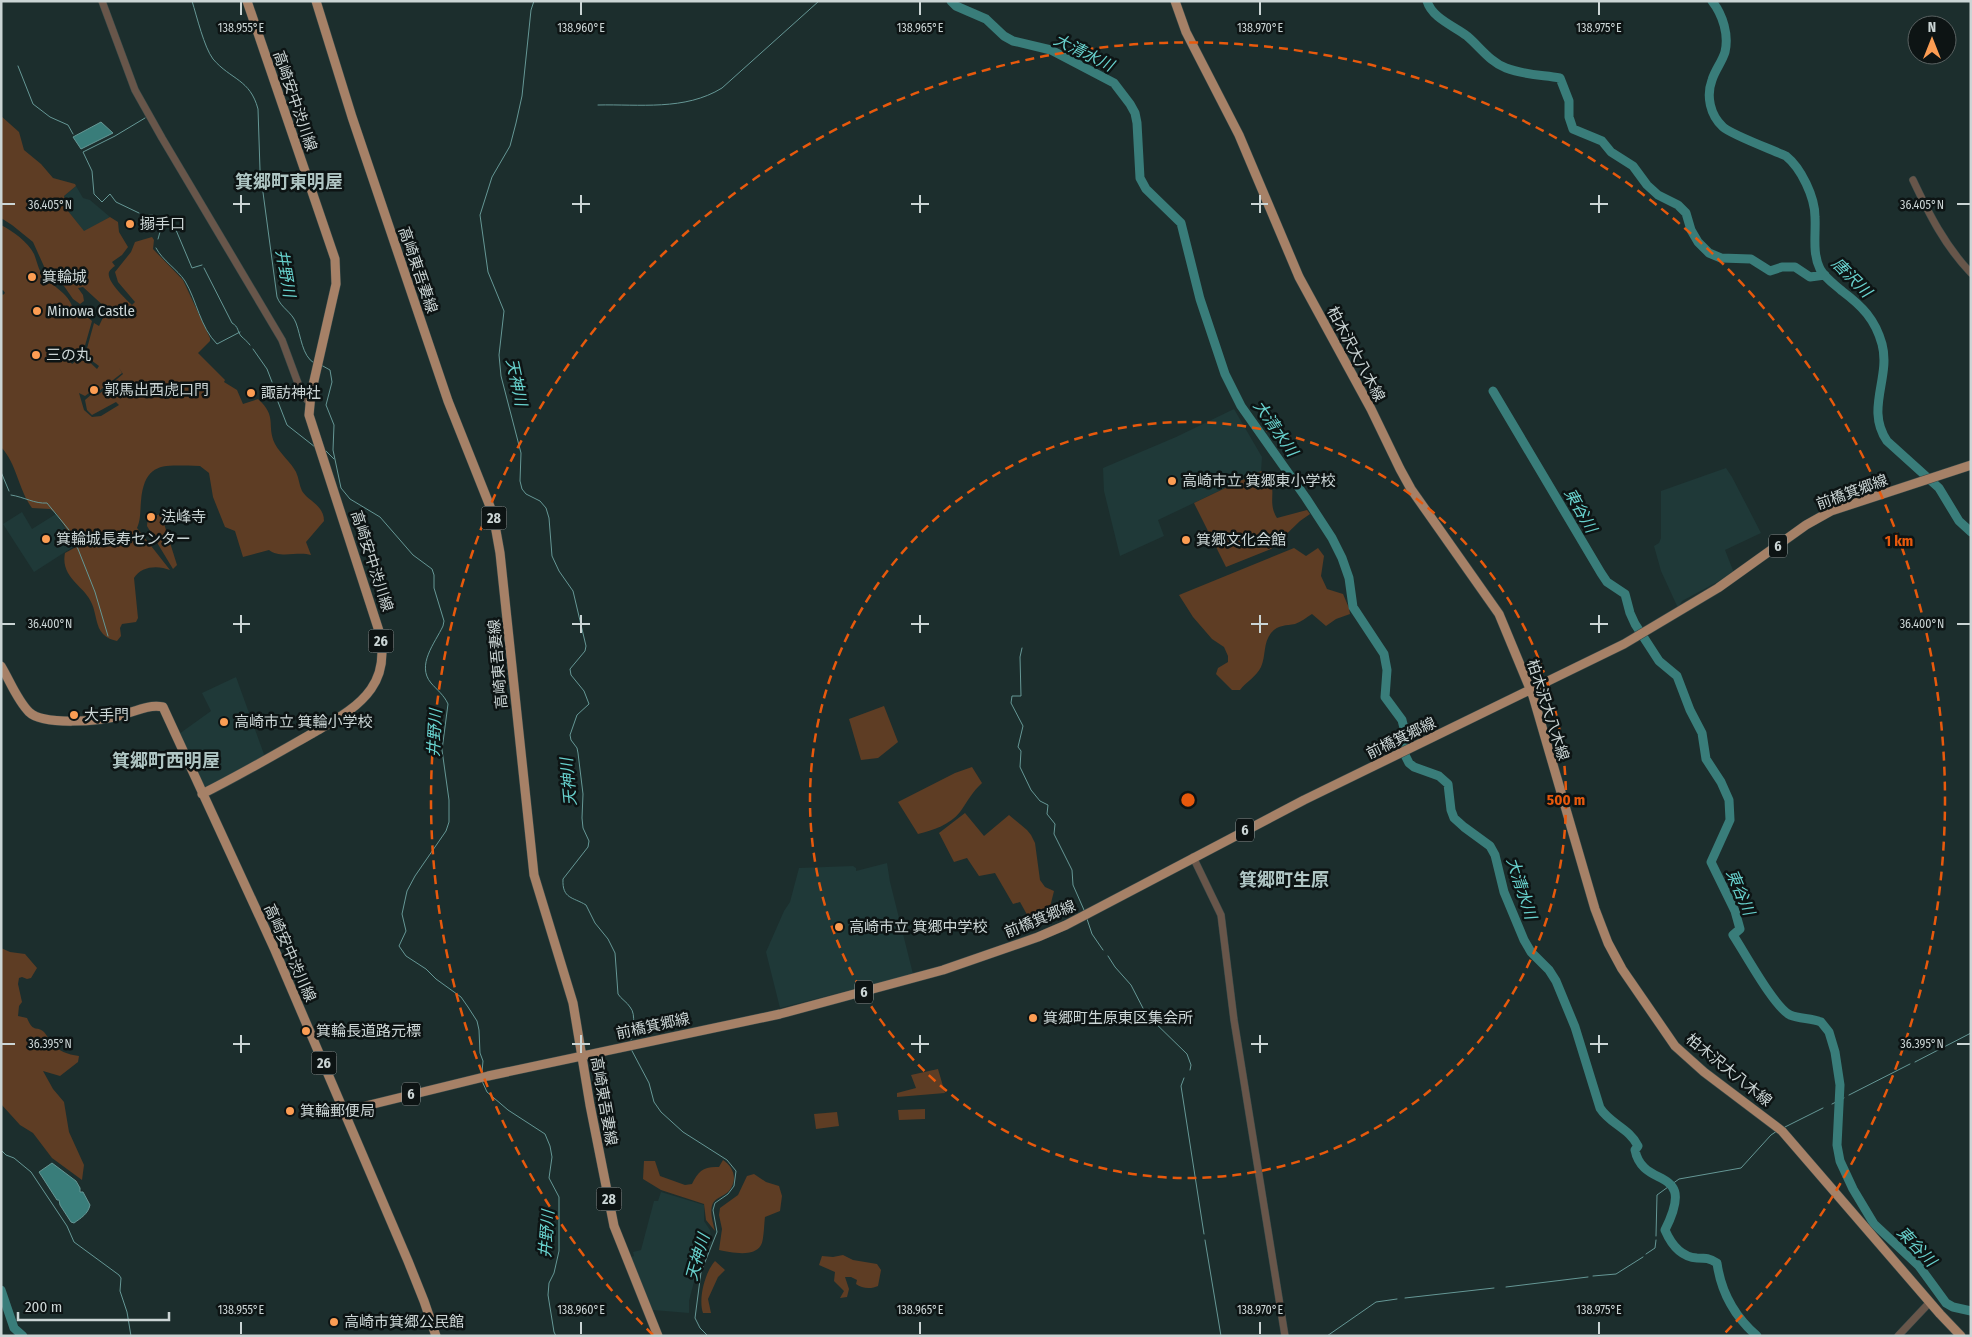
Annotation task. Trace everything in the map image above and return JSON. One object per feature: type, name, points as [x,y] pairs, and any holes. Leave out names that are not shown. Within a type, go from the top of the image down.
[{"type":"main road","name":"高崎安中渋川線","points":[[246,1],[335,259],[336,284],[309,402],[309,415],[379,630],[382,645],[381,666],[371,689],[349,711],[270,758],[202,794],[274,948],[345,1111],[424,1301],[436,1336]]},
{"type":"main road","name":"高崎東吾妻線","points":[[316,1],[352,117],[448,401],[493,514],[500,553],[534,876],[569,987],[614,1226],[658,1336]]},
{"type":"main road","name":"柏木沢大八木線","points":[[1175,1],[1186,32],[1239,135],[1299,277],[1360,388],[1411,489],[1499,614],[1530,690],[1595,909],[1608,944],[1627,977],[1675,1046],[1704,1072],[1782,1130],[1961,1336]]},
{"type":"main road","name":"前橋箕郷線","points":[[345,1111],[633,1044],[780,1014],[943,970],[1038,937],[1086,914],[1304,800],[1642,634],[1718,588],[1806,525],[1831,511],[1971,465]]},
{"type":"main road","points":[[1,666],[30,713],[42,718],[96,720],[111,718],[152,705],[163,707],[202,794]]},
{"type":"street","points":[[102,1],[136,90],[162,138],[282,340],[302,394],[309,402]]},
{"type":"street","points":[[1913,180],[1929,214],[1948,246],[1971,273]]},
{"type":"street","points":[[1193,858],[1220,915],[1234,1020],[1285,1336]]},
{"type":"street","points":[[1898,1336],[1930,1302]]},
{"type":"shaded area","points":[[1,116],[19,132],[24,150],[41,164],[53,178],[75,184],[76,186],[64,196],[68,211],[84,231],[110,217],[118,222],[119,232],[128,247],[122,255],[112,262],[115,266],[109,271],[109,276],[117,290],[132,305],[135,302],[118,282],[115,272],[131,252],[135,242],[152,237],[154,240],[153,249],[183,280],[210,338],[210,341],[198,353],[225,380],[224,382],[237,390],[243,404],[258,399],[264,405],[270,416],[271,431],[275,444],[296,472],[302,491],[321,511],[324,521],[306,542],[311,555],[278,554],[269,550],[243,557],[235,531],[225,527],[213,497],[209,473],[200,466],[167,466],[159,468],[152,471],[143,487],[140,518],[137,528],[170,570],[160,567],[150,568],[137,574],[134,578],[138,618],[136,622],[122,624],[120,628],[121,636],[117,641],[103,634],[99,628],[89,598],[66,569],[64,562],[65,553],[76,547],[76,544],[56,513],[50,509],[32,508],[27,501],[11,461],[1,447],[1,293],[3,295],[5,293],[3,290],[1,291],[1,225],[28,245],[43,276],[69,300],[73,311],[78,308],[92,321],[84,349],[70,361],[72,364],[83,356],[97,369],[99,366],[87,357],[86,352],[94,323],[99,326],[107,309],[83,287],[78,288],[83,295],[84,301],[80,304],[73,299],[64,286],[47,273],[33,242],[1,218]],"holes":[[[119,368],[123,374],[98,395],[92,394],[85,400],[87,410],[92,415],[116,402],[119,405],[101,416],[92,417],[84,410],[79,393],[85,396],[89,393],[93,384],[99,391],[122,373]]]},
{"type":"shaded area","points":[[76,186],[83,198],[90,200],[110,217],[84,232],[68,211],[64,196]]},
{"type":"shaded area","name":"高崎市立 箕郷東小学校","points":[[1234,409],[1262,457],[1261,471],[1158,520],[1164,536],[1120,556],[1104,491],[1103,468],[1176,437]]},
{"type":"shaded area","points":[[1726,468],[1761,533],[1725,550],[1734,573],[1682,601],[1678,608],[1661,571],[1654,546],[1659,543],[1661,538],[1661,491]]},
{"type":"shaded area","points":[[1261,471],[1271,482],[1272,505],[1277,518],[1307,510],[1310,514],[1271,549],[1226,567],[1194,503]]},
{"type":"shaded area","points":[[22,512],[32,529],[56,514],[76,545],[34,572],[3,524]]},
{"type":"shaded area","points":[[161,514],[177,565],[173,569],[147,526],[147,523],[153,516]]},
{"type":"shaded area","points":[[1294,548],[1306,556],[1318,548],[1324,556],[1321,576],[1327,589],[1343,594],[1350,614],[1336,619],[1326,626],[1312,614],[1295,624],[1277,628],[1268,637],[1263,663],[1259,670],[1240,690],[1232,690],[1216,674],[1218,668],[1228,662],[1228,656],[1224,647],[1212,639],[1193,617],[1179,595]]},
{"type":"shaded area","name":"高崎市立 箕輪小学校","points":[[236,677],[265,757],[204,790],[179,734],[211,711],[202,693]]},
{"type":"shaded area","points":[[884,706],[898,742],[878,758],[861,760],[849,719]]},
{"type":"shaded area","points":[[972,767],[982,783],[956,817],[935,829],[918,834],[898,802],[955,773]]},
{"type":"shaded area","points":[[965,813],[984,836],[1009,815],[1027,830],[1035,843],[1040,880],[1045,887],[1054,891],[1050,907],[1030,920],[1020,902],[1013,904],[995,873],[979,876],[967,858],[954,862],[939,833]]},
{"type":"shaded area","name":"高崎市立 箕郷中学校","points":[[887,863],[913,974],[780,1008],[766,952],[784,911],[790,902],[799,868],[853,866],[856,868],[856,871]]},
{"type":"shaded area","points":[[1,948],[10,952],[25,954],[37,968],[31,978],[19,978],[18,984],[22,1002],[19,1006],[18,1016],[27,1018],[33,1028],[44,1032],[60,1050],[79,1056],[78,1062],[60,1076],[43,1071],[53,1089],[64,1102],[69,1132],[84,1165],[82,1180],[52,1158],[33,1133],[20,1125],[1,1104]]},
{"type":"shaded area","points":[[938,1069],[945,1093],[897,1097],[897,1093],[916,1088],[911,1075]]},
{"type":"shaded area","points":[[925,1109],[925,1119],[899,1120],[898,1110]]},
{"type":"shaded area","points":[[837,1112],[839,1126],[816,1129],[814,1114]]},
{"type":"shaded area","points":[[723,1160],[730,1166],[734,1178],[729,1191],[713,1203],[711,1210],[715,1231],[706,1220],[704,1204],[661,1190],[643,1179],[644,1161],[655,1161],[660,1176],[685,1185],[692,1184],[702,1170],[709,1167],[719,1167]]},
{"type":"shaded area","points":[[754,1174],[766,1182],[779,1186],[782,1196],[780,1211],[765,1217],[763,1240],[758,1249],[748,1253],[719,1250],[722,1229],[719,1215],[720,1208],[738,1195],[747,1176]]},
{"type":"shaded area","points":[[661,1192],[704,1205],[704,1221],[710,1230],[711,1238],[699,1262],[689,1301],[689,1313],[649,1308],[628,1258],[634,1256],[633,1252],[641,1250],[654,1201],[658,1201]]},
{"type":"shaded area","points":[[843,1255],[853,1260],[877,1264],[881,1270],[878,1286],[864,1288],[856,1284],[857,1280],[845,1277],[849,1289],[847,1297],[840,1298],[844,1291],[834,1281],[835,1272],[819,1265],[822,1256],[833,1257]]},
{"type":"shaded area","points":[[715,1261],[725,1270],[718,1277],[708,1299],[711,1313],[703,1313],[701,1301],[703,1286],[708,1272]]},
{"type":"water","points":[[101,122],[113,133],[81,149],[73,137]]},
{"type":"water","points":[[52,1163],[76,1181],[80,1192],[83,1192],[90,1205],[86,1213],[74,1223],[71,1222],[60,1205],[59,1200],[57,1200],[39,1172]]},
{"type":"waterway","name":"井野川","points":[[192,1],[204,40],[213,59],[245,86],[255,99],[258,109],[260,170],[277,297],[294,319],[304,351],[314,363]]},
{"type":"waterway","name":"天神川","points":[[534,1],[531,10],[522,96],[516,123],[510,146],[492,177],[480,215],[488,272],[504,311],[499,355],[501,376],[521,453],[520,481],[522,489],[526,494],[540,501],[546,508],[549,518],[552,556],[559,571],[573,591],[586,646],[585,651],[570,669],[571,675],[584,691],[589,704],[577,715],[570,735],[578,753],[583,794],[583,828],[589,841],[588,847],[563,879],[563,886],[566,894],[586,905],[595,923],[608,939],[615,953],[618,994],[629,1005],[633,1014],[634,1023],[631,1040]]},
{"type":"waterway","points":[[598,105],[662,105],[693,100],[708,95],[722,88],[819,1]]},
{"type":"waterway","name":"大清水川","points":[[951,1],[956,6],[986,19],[1004,36],[1013,41],[1051,50],[1114,83],[1130,104],[1135,113],[1137,123],[1140,178],[1146,189],[1181,223],[1200,299],[1225,374],[1241,406],[1306,498],[1332,538],[1342,558],[1349,578],[1353,607],[1384,654],[1387,670],[1385,697],[1402,720],[1405,755],[1409,763],[1414,767],[1439,776],[1448,784],[1451,810],[1454,818],[1490,846],[1495,855],[1504,892],[1524,940],[1531,952],[1549,970],[1556,981],[1575,1027],[1600,1108],[1634,1140],[1638,1146],[1635,1150],[1640,1163],[1648,1171],[1672,1186],[1675,1195],[1674,1209],[1665,1230],[1667,1235],[1677,1249],[1686,1255],[1712,1260],[1717,1263],[1725,1294],[1735,1312],[1757,1336]]},
{"type":"waterway","points":[[1427,1],[1438,17],[1467,36],[1500,65],[1520,72],[1560,78],[1569,101],[1569,117],[1573,129],[1602,141],[1611,152],[1633,166],[1647,185],[1658,195],[1678,205],[1686,213],[1691,230],[1698,242],[1709,253],[1721,258],[1751,259],[1770,271],[1782,267],[1795,267],[1810,277],[1825,275]]},
{"type":"waterway","name":"唐沢川","points":[[1712,1],[1722,19],[1726,32],[1725,52],[1710,86],[1709,99],[1712,111],[1723,127],[1743,138],[1786,156],[1802,175],[1813,201],[1815,250],[1820,269],[1827,278],[1856,302],[1872,320],[1882,344],[1884,357],[1878,405],[1881,429],[1887,441],[1939,488],[1959,521],[1971,532]]},
{"type":"waterway","points":[[18,66],[33,104],[50,117],[68,125],[73,134]]},
{"type":"waterway","points":[[139,213],[116,202],[110,194],[102,202],[94,194],[92,171],[83,152],[145,118]]},
{"type":"waterway","points":[[149,215],[153,215],[160,232],[158,239]]},
{"type":"waterway","points":[[176,230],[192,268],[202,265]]},
{"type":"waterway","points":[[156,248],[185,281],[207,330],[217,344],[240,332]]},
{"type":"waterway","points":[[204,268],[232,323],[250,345]]},
{"type":"waterway","points":[[253,349],[267,369],[272,382]]},
{"type":"waterway","name":"井野川","points":[[321,365],[330,370],[332,382],[326,405],[334,425],[333,450],[341,488],[350,499],[380,517],[413,555],[432,569],[434,575],[434,588],[444,621],[428,654],[425,669],[431,683],[448,704],[442,750],[449,800],[449,822],[446,831],[407,891],[402,914],[406,931],[399,946],[406,956],[426,969],[436,979],[461,997],[468,1007],[477,1021],[479,1030],[480,1053],[483,1061],[482,1072]]},
{"type":"waterway","points":[[273,389],[287,425],[315,447]]},
{"type":"waterway","name":"東谷川","points":[[1493,391],[1601,573],[1607,582],[1625,594],[1635,624],[1659,661],[1677,676],[1690,710],[1702,733],[1706,759],[1721,782],[1729,800],[1730,820],[1711,862],[1735,911],[1740,929],[1733,935],[1760,979],[1783,1010],[1790,1015],[1821,1022],[1829,1032],[1835,1052],[1840,1085],[1837,1145],[1840,1161],[1853,1189],[1874,1224],[1919,1266],[1946,1303],[1953,1307],[1971,1311]]},
{"type":"waterway","name":"井野川","points":[[326,451],[334,459]]},
{"type":"waterway","points":[[1,472],[9,491]]},
{"type":"waterway","points":[[11,495],[47,503],[69,530],[95,592],[108,636]]},
{"type":"waterway","points":[[1022,648],[1020,657],[1021,696],[1012,696],[1011,703],[1023,726],[1018,747],[1021,751],[1020,767],[1031,790],[1040,801],[1048,805],[1047,814],[1055,824],[1054,834],[1072,870],[1073,885],[1084,910]]},
{"type":"waterway","points":[[1087,919],[1092,934],[1103,950]]},
{"type":"waterway","points":[[1108,956],[1131,985],[1146,1014],[1187,1054],[1191,1065],[1190,1070]]},
{"type":"waterway","points":[[1915,1062],[1971,1033]]},
{"type":"waterway","name":"天神川","points":[[631,1049],[649,1083],[654,1102],[661,1112],[683,1132],[727,1160],[736,1171],[734,1186],[728,1194],[715,1203],[713,1210],[717,1232],[701,1272],[695,1318],[700,1328],[708,1336]]},
{"type":"waterway","points":[[1849,1095],[1910,1064]]},
{"type":"waterway","points":[[1184,1078],[1181,1086],[1204,1234]]},
{"type":"waterway","name":"井野川","points":[[482,1081],[487,1092],[508,1110],[545,1134],[550,1146],[552,1157],[549,1178],[559,1197],[559,1251],[554,1273],[549,1283],[548,1295],[556,1336]]},
{"type":"waterway","name":"東谷川","points":[[1832,1104],[1844,1098]]},
{"type":"waterway","points":[[1785,1127],[1823,1108]]},
{"type":"waterway","points":[[1656,1236],[1657,1195],[1679,1179],[1741,1168],[1771,1135],[1777,1131]]},
{"type":"waterway","points":[[1,1150],[31,1172],[67,1226],[74,1242],[119,1275],[121,1278],[120,1291],[127,1312],[131,1336]]},
{"type":"waterway","points":[[1205,1240],[1221,1336]]},
{"type":"waterway","points":[[1646,1254],[1655,1248],[1656,1240]]},
{"type":"waterway","points":[[1593,1276],[1616,1274],[1643,1257]]},
{"type":"waterway","points":[[1506,1287],[1588,1277]]},
{"type":"waterway","points":[[1405,1298],[1494,1288]]},
{"type":"waterway","points":[[1,1290],[14,1328],[23,1336]]},
{"type":"waterway","points":[[1327,1336],[1376,1302],[1397,1299]]},
{"type":"place","name":"搦手口","points":[[130,224]]},
{"type":"place","name":"箕輪城","points":[[32,277]]},
{"type":"place","name":"Minowa Castle","points":[[37,311]]},
{"type":"place","name":"三の丸","points":[[36,355]]},
{"type":"place","name":"郭馬出西虎口門","points":[[94,390]]},
{"type":"place","name":"諏訪神社","points":[[251,393]]},
{"type":"place","name":"高崎市立 箕郷東小学校","points":[[1172,481]]},
{"type":"place","name":"法峰寺","points":[[151,517]]},
{"type":"place","name":"箕輪城長寿センター","points":[[46,539]]},
{"type":"place","name":"箕郷文化会館","points":[[1186,540]]},
{"type":"place","name":"大手門","points":[[74,715]]},
{"type":"place","name":"高崎市立 箕輪小学校","points":[[224,722]]},
{"type":"place","name":"高崎市立 箕郷中学校","points":[[839,927]]},
{"type":"place","name":"箕郷町生原東区集会所","points":[[1033,1018]]},
{"type":"place","name":"箕輪長道路元標","points":[[306,1031]]},
{"type":"place","name":"箕輪郵便局","points":[[290,1111]]},
{"type":"place","name":"高崎市箕郷公民館","points":[[334,1322]]},
{"type":"district","name":"箕郷町東明屋","points":[[289,182]]},
{"type":"district","name":"箕郷町西明屋","points":[[166,761]]},
{"type":"district","name":"箕郷町生原","points":[[1284,880]]}]
